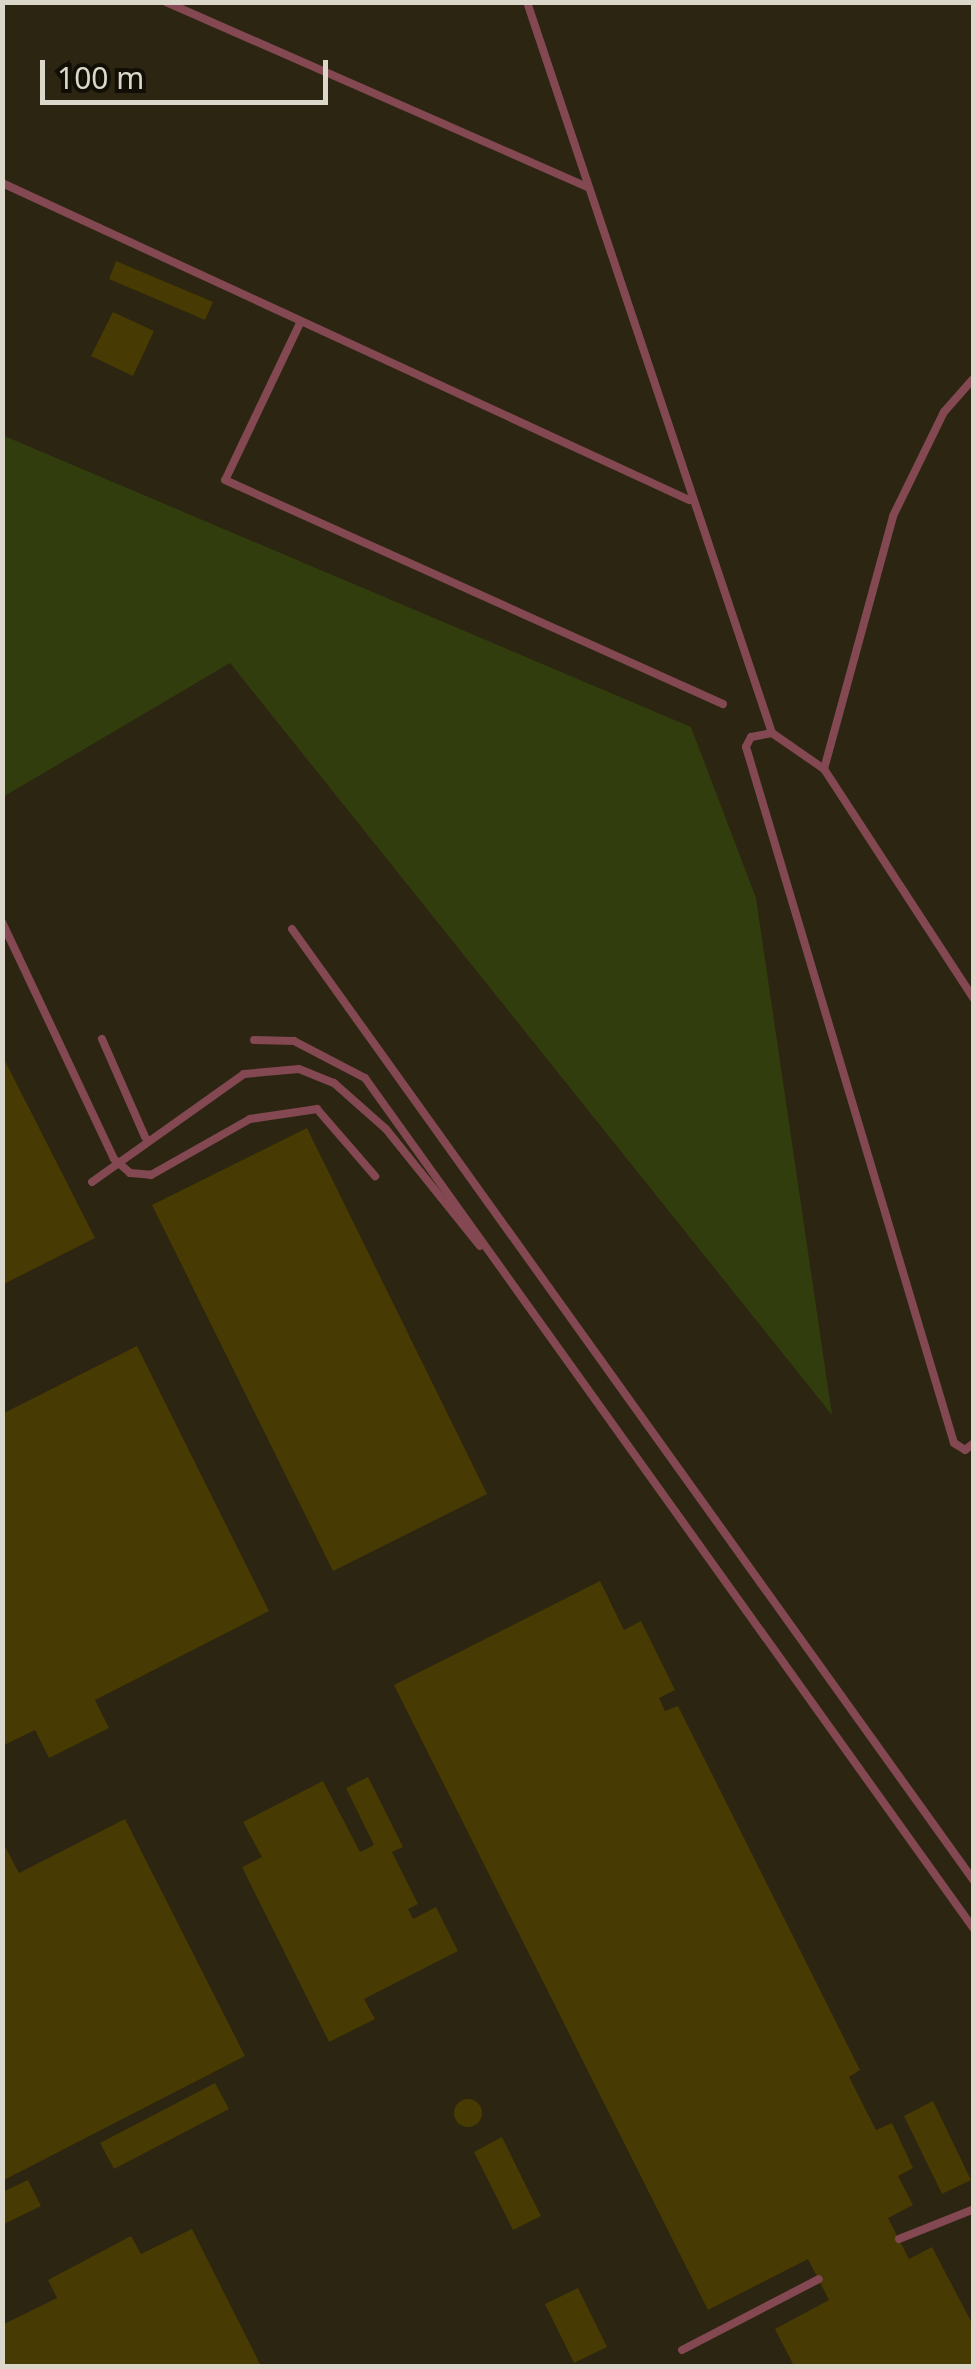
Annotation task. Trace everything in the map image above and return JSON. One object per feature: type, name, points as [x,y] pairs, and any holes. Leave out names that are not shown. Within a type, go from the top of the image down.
[{"type":"lane","points":[[166,2],[588,187]]},
{"type":"lane","points":[[527,2],[688,500],[772,733],[824,769],[974,998]]},
{"type":"lane","points":[[2,182],[688,500]]},
{"type":"lane","points":[[301,321],[226,480],[723,704]]},
{"type":"lane","points":[[824,769],[893,516],[944,412],[974,378]]},
{"type":"lane","points":[[772,733],[751,736],[746,747],[954,1443],[966,1450],[974,1443]]},
{"type":"lane","points":[[2,922],[114,1159],[151,1175],[250,1119],[316,1109],[375,1176]]},
{"type":"lane","points":[[292,928],[974,1882]]},
{"type":"lane","points":[[102,1039],[146,1137]]},
{"type":"lane","points":[[254,1040],[294,1041],[365,1078],[974,1930]]},
{"type":"lane","points":[[92,1182],[114,1159],[244,1074],[299,1068],[334,1084],[386,1129],[438,1202],[492,1255]]},
{"type":"lane","points":[[899,2240],[974,2208]]},
{"type":"lane","points":[[682,2350],[819,2279]]},
{"type":"green space","points":[[2,435],[691,727],[756,898],[832,1415],[230,663],[3,797]]},
{"type":"building","points":[[116,261],[213,302],[205,320],[109,279]]},
{"type":"building","points":[[113,312],[154,331],[133,376],[91,356]]},
{"type":"building","points":[[2,1055],[95,1238],[2,1285]]},
{"type":"building","points":[[307,1128],[487,1494],[333,1571],[152,1205]]},
{"type":"building","points":[[137,1346],[269,1611],[95,1700],[109,1728],[49,1758],[35,1730],[2,1746],[2,1414]]},
{"type":"building","points":[[600,1581],[624,1630],[641,1621],[675,1690],[659,1698],[665,1711],[678,1706],[860,2070],[849,2077],[876,2130],[892,2123],[913,2168],[898,2176],[913,2205],[888,2218],[909,2259],[932,2247],[974,2327],[974,2366],[794,2366],[775,2329],[829,2300],[808,2259],[708,2310],[394,1685]]},
{"type":"building","points":[[368,1777],[403,1847],[392,1852],[418,1904],[408,1909],[413,1919],[436,1907],[458,1951],[364,1999],[375,2019],[329,2042],[242,1867],[262,1857],[243,1822],[323,1781],[360,1852],[374,1845],[346,1788]]},
{"type":"building","points":[[125,1819],[245,2056],[2,2181],[2,1841],[19,1873]]},
{"type":"building","points":[[215,2083],[229,2109],[114,2169],[100,2143]]},
{"type":"building","points":[[468,2099],[478,2103],[482,2113],[478,2123],[468,2127],[458,2123],[454,2113],[458,2103]]},
{"type":"building","points":[[933,2101],[971,2180],[942,2194],[904,2116]]},
{"type":"building","points":[[502,2137],[541,2216],[513,2230],[474,2152]]},
{"type":"building","points":[[28,2180],[41,2206],[2,2225],[2,2192]]},
{"type":"building","points":[[192,2229],[261,2366],[2,2366],[2,2325],[57,2298],[48,2280],[131,2236],[141,2254]]},
{"type":"building","points":[[578,2288],[607,2347],[574,2363],[545,2304]]}]
